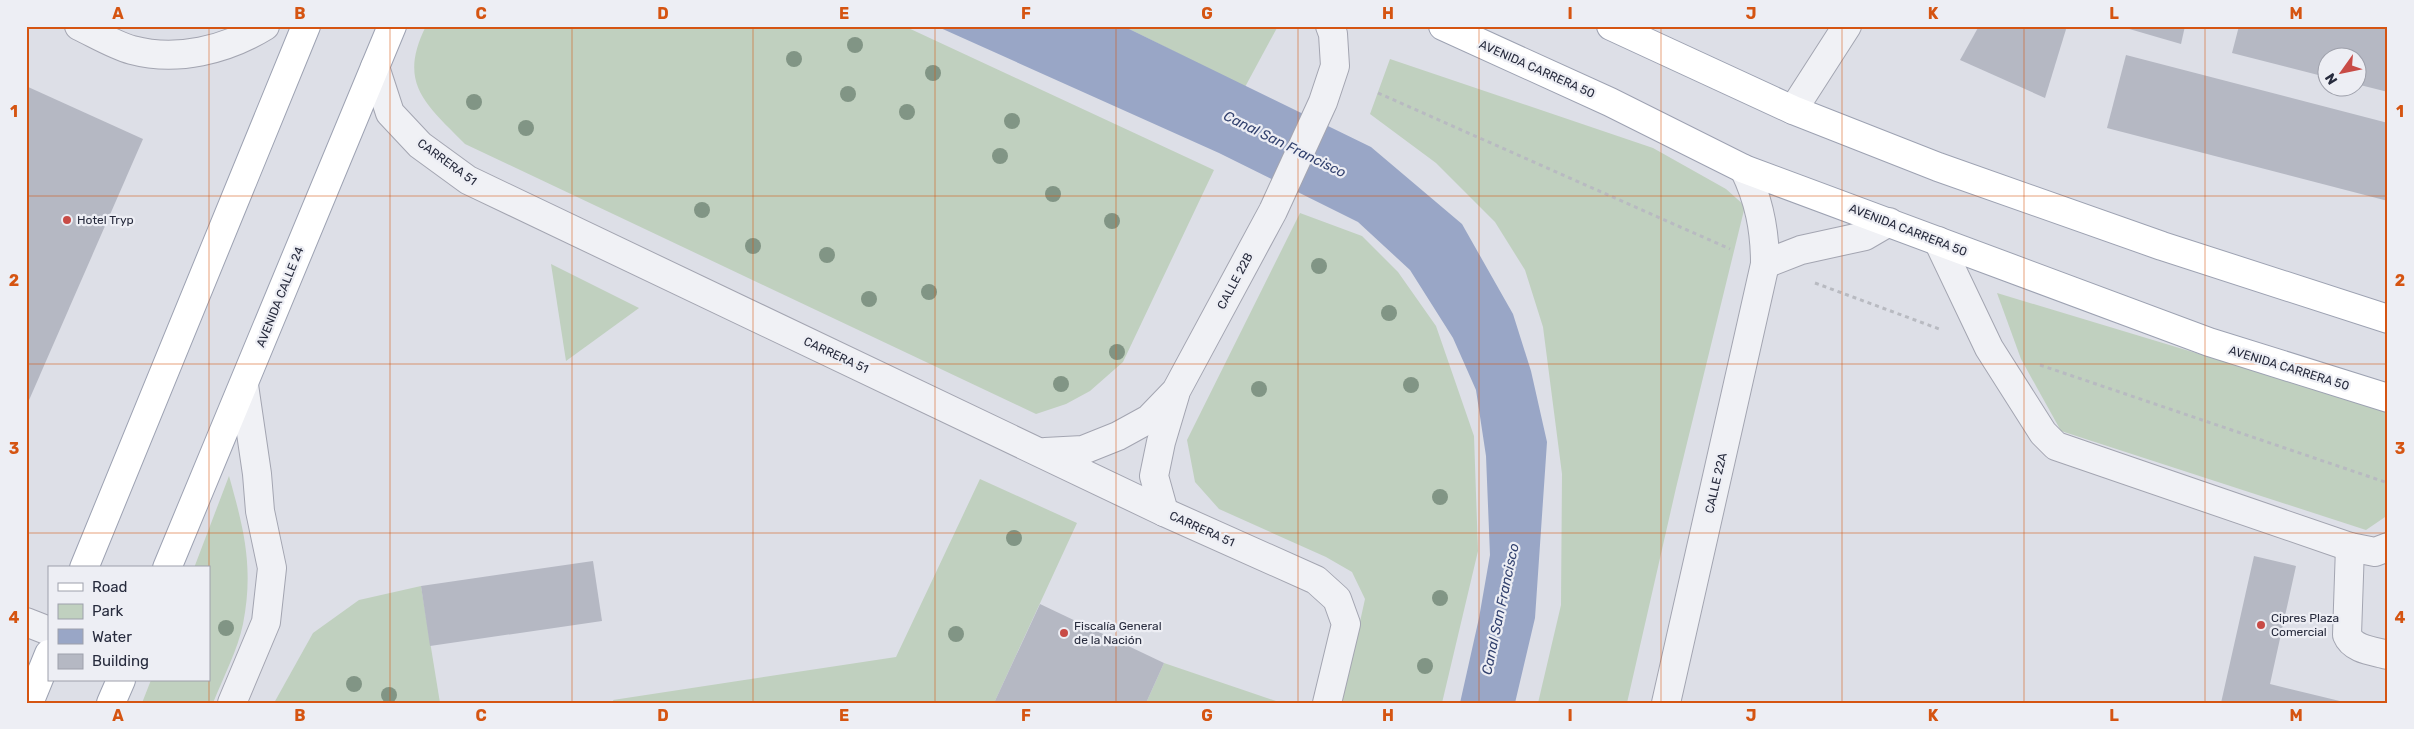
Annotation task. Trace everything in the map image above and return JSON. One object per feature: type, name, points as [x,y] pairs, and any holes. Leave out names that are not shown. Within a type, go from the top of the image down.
[{"type":"main road","points":[[85,566],[306,26]]},
{"type":"main road","name":"AVENIDA CALLE 24","points":[[169,566],[392,26]]},
{"type":"main road","name":"AVENIDA CARRERA 50","points":[[1443,26],[1610,102],[1744,168],[2208,342],[2388,398]]},
{"type":"main road","points":[[1611,26],[1793,110],[1938,167],[2134,236],[2388,319]]},
{"type":"main road","points":[[29,703],[48,656]]},
{"type":"main road","points":[[111,703],[119,682]]},
{"type":"street","points":[[79,26],[131,50],[159,55],[192,54],[245,38],[265,26]]},
{"type":"street","name":"CALLE 22B","points":[[1042,452],[1083,450],[1118,436],[1149,419],[1176,392],[1273,210],[1323,102],[1335,66],[1333,34],[1330,26]]},
{"type":"street","points":[[1793,110],[1847,26]]},
{"type":"street","name":"CARRERA 51","points":[[375,67],[390,113],[420,145],[468,180],[1042,452],[1164,512],[1316,580],[1337,599],[1346,624],[1327,703]]},
{"type":"street","name":"CALLE 22A","points":[[1666,703],[1765,264],[1762,215],[1744,168]]},
{"type":"street","points":[[1765,264],[1810,247],[1864,236],[1889,222]]},
{"type":"street","points":[[1938,241],[1989,348],[2042,433],[2056,446],[2350,547],[2375,552],[2388,547]]},
{"type":"street","points":[[232,703],[266,622],[272,568],[260,511],[257,474],[244,385]]},
{"type":"street","points":[[1164,512],[1154,476],[1161,442],[1176,392]]},
{"type":"street","points":[[2350,547],[2347,635],[2350,641],[2357,647],[2388,655]]},
{"type":"street","points":[[26,622],[48,631]]},
{"type":"path","points":[[1378,93],[1765,264],[1989,348],[2388,483]]},
{"type":"green space","points":[[426,26],[904,26],[1214,170],[1123,362],[1090,391],[1066,404],[1036,414],[465,144],[428,104],[420,92],[415,78],[414,63]]},
{"type":"green space","points":[[1123,26],[1278,26],[1245,87]]},
{"type":"green space","points":[[1390,59],[1653,148],[1726,189],[1745,206],[1676,488],[1627,703],[1538,703],[1561,605],[1562,474],[1543,327],[1525,270],[1495,222],[1436,163],[1370,114]]},
{"type":"green space","points":[[1300,213],[1362,236],[1398,272],[1436,326],[1474,436],[1478,551],[1442,703],[1342,703],[1365,599],[1352,572],[1326,557],[1219,509],[1195,482],[1187,440]]},
{"type":"green space","points":[[551,264],[639,308],[566,361]]},
{"type":"green space","points":[[1997,293],[2388,411],[2388,515],[2366,530],[2061,431],[2021,359]]},
{"type":"green space","points":[[229,476],[243,531],[248,585],[241,634],[234,653],[213,703],[142,703],[150,682],[210,682],[210,566],[195,566]]},
{"type":"green space","points":[[980,479],[1077,523],[994,703],[614,703],[613,700],[896,657]]},
{"type":"green space","points":[[421,586],[440,703],[274,703],[313,633],[359,600]]},
{"type":"green space","points":[[1164,663],[1279,702],[1146,703]]},
{"type":"water","name":"Canal San Francisco","points":[[936,26],[1123,26],[1371,147],[1462,224],[1513,314],[1531,371],[1547,442],[1535,618],[1515,703],[1460,703],[1479,618],[1490,555],[1486,456],[1476,390],[1453,338],[1410,270],[1358,222],[1219,153]]},
{"type":"building","points":[[1979,26],[2067,26],[2045,98],[1960,60]]},
{"type":"building","points":[[2119,26],[2185,26],[2181,44]]},
{"type":"building","points":[[2239,26],[2388,26],[2388,92],[2366,86],[2366,48],[2316,48],[2316,74],[2232,53]]},
{"type":"building","points":[[2126,55],[2388,123],[2388,201],[2107,128]]},
{"type":"building","name":"Hotel Tryp","points":[[26,86],[143,139],[26,407]]},
{"type":"building","name":"Cipres Plaza Comercial","points":[[2254,556],[2296,566],[2270,684],[2348,703],[2221,703]]},
{"type":"building","points":[[593,561],[602,621],[430,646],[421,586]]},
{"type":"building","name":"Fiscalía General de la Nación","points":[[1040,604],[1164,663],[1146,703],[994,703]]},
{"type":"place","name":"Hotel Tryp","points":[[67,220]]},
{"type":"place","name":"Cipres Plaza Comercial","points":[[2261,625]]},
{"type":"place","name":"Fiscalía General de la Nación","points":[[1064,633]]}]
